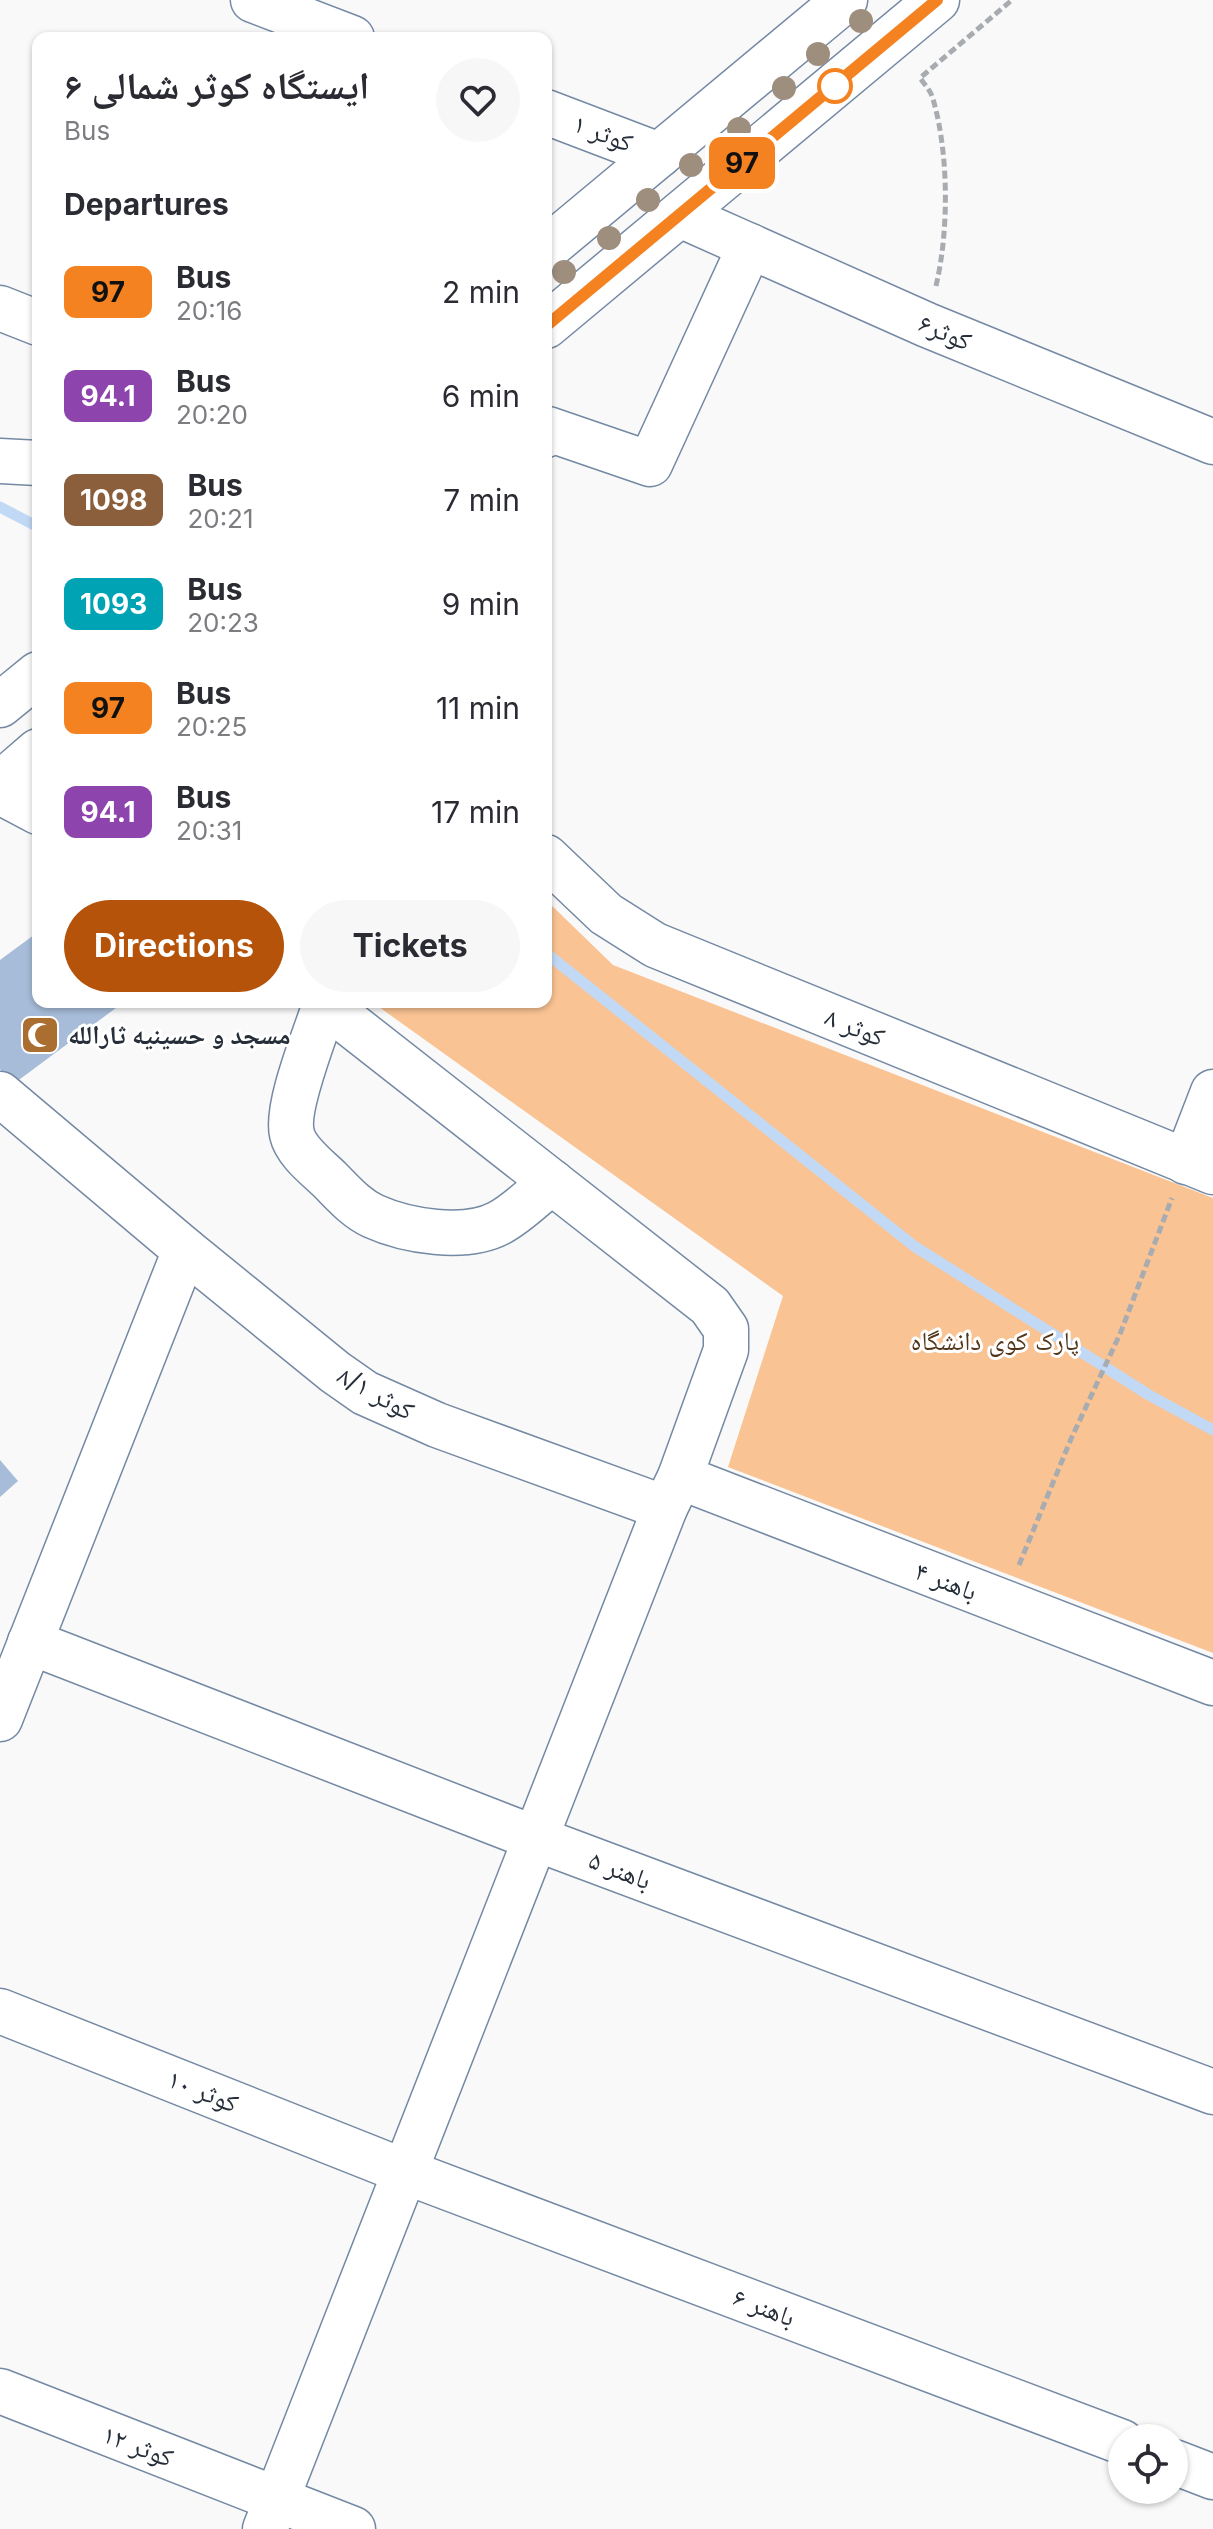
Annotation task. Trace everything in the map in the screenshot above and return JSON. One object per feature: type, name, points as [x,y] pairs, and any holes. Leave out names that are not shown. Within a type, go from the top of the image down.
[{"type":"street","points":[[253,0],[336,32]]},
{"type":"street","points":[[552,244],[845,0]]},
{"type":"street","points":[[552,321],[937,0]]},
{"type":"street","name":"کوثر ۱","points":[[552,114],[659,155]]},
{"type":"street","name":"کوثر۶","points":[[680,215],[927,325],[1213,442]]},
{"type":"street","points":[[552,430],[650,464],[750,246]]},
{"type":"street","points":[[0,308],[32,321]]},
{"type":"street","points":[[0,461],[32,463]]},
{"type":"street","points":[[0,705],[32,679]]},
{"type":"street","points":[[0,784],[32,756]]},
{"type":"street","points":[[0,792],[32,809]]},
{"type":"street","name":"کوثر ۸","points":[[552,863],[606,914],[655,945],[1199,1167]]},
{"type":"street","points":[[322,1008],[294,1103],[292,1135],[300,1150],[353,1204],[372,1216],[408,1228],[462,1231],[497,1224],[552,1182]]},
{"type":"street","points":[[270,2514],[726,1350],[726,1329],[710,1306],[329,1008]]},
{"type":"street","points":[[1199,1167],[1213,1092]]},
{"type":"street","name":"کوثر ۸/۱","points":[[0,1094],[185,1250],[365,1393],[437,1425],[672,1493]]},
{"type":"street","points":[[0,1719],[185,1250]]},
{"type":"street","name":"باهنر ۴","points":[[672,1493],[1004,1603],[1213,1683]]},
{"type":"street","name":"باهنر ۵","points":[[30,1642],[537,1839],[1213,2092]]},
{"type":"street","name":"کوثر ۱۰","points":[[0,2011],[406,2172]]},
{"type":"street","name":"باهنر ۶","points":[[406,2172],[1108,2437]]},
{"type":"street","name":"کوثر ۱۲","points":[[0,2391],[270,2514],[353,2529]]},
{"type":"street","points":[[1188,2467],[1213,2477]]},
{"type":"path","points":[[927,325],[944,253],[943,159],[933,96],[920,78],[1012,0]]},
{"type":"path","points":[[1004,1603],[1071,1439],[1199,1167]]},
{"type":"green space","name":"پارک کوی دانشگاه","points":[[552,906],[613,965],[1213,1198],[1213,1653],[728,1467],[783,1296],[380,1008],[552,1008]]},
{"type":"building","name":"مسجد و حسینیه ثارالله","points":[[32,936],[32,1008],[116,1008],[12,1085],[0,1069],[0,960]]},
{"type":"building","points":[[0,1460],[18,1481],[0,1497]]},
{"type":"waterway","points":[[0,507],[32,524]]},
{"type":"waterway","points":[[552,958],[914,1246],[1149,1395],[1213,1430]]},
{"type":"bus line","name":"97","points":[[552,321],[937,0]]},
{"type":"place","name":"مسجد و حسینیه ثارالله","points":[[40,1035]]}]
